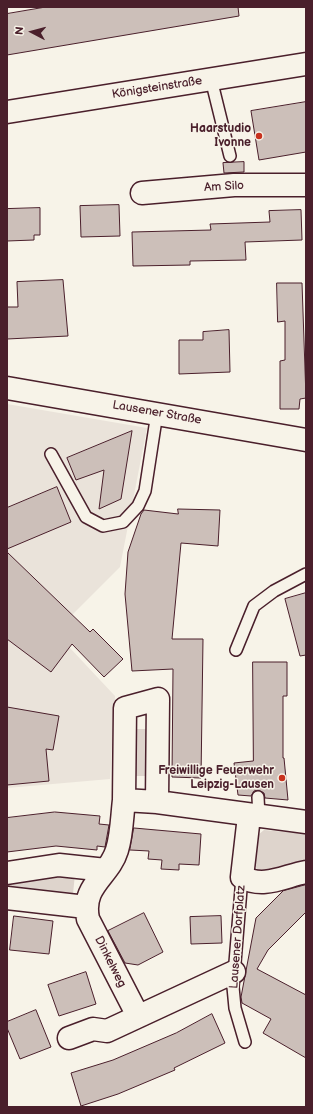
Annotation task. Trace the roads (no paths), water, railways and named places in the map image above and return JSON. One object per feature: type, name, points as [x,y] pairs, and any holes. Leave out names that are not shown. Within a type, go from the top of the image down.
[{"type":"street","name":"Königsteinstraße","points":[[7,112],[306,64]]},
{"type":"street","name":"Am Silo","points":[[142,193],[234,185],[306,185]]},
{"type":"street","name":"Lausener Straße","points":[[7,388],[306,440]]},
{"type":"street","points":[[7,898],[86,907],[89,895],[106,870],[112,864],[118,849],[124,800],[124,708],[158,699],[157,802]]},
{"type":"street","points":[[124,800],[255,810],[306,822]]},
{"type":"street","name":"Lausener Dorfplatz","points":[[255,810],[242,878],[252,883],[267,883],[306,872]]},
{"type":"street","points":[[7,873],[59,865],[106,870]]},
{"type":"street","name":"Dinkelweg","points":[[86,907],[88,919],[138,1016]]},
{"type":"street","points":[[69,1038],[93,1029],[107,1031],[234,972]]},
{"type":"lane","points":[[211,79],[230,156]]},
{"type":"lane","points":[[51,454],[86,518],[103,526],[123,522],[138,506],[145,491],[157,414]]},
{"type":"lane","points":[[236,650],[254,606],[274,590],[306,574]]},
{"type":"lane","name":"Lausener Dorfplatz","points":[[242,878],[234,972],[235,1008],[245,1042]]},
{"type":"place","name":"Haarstudio Ivonne","points":[[259,136]]},
{"type":"place","name":"Freiwillige Feuerwehr Leipzig-Lausen","points":[[282,778]]}]
